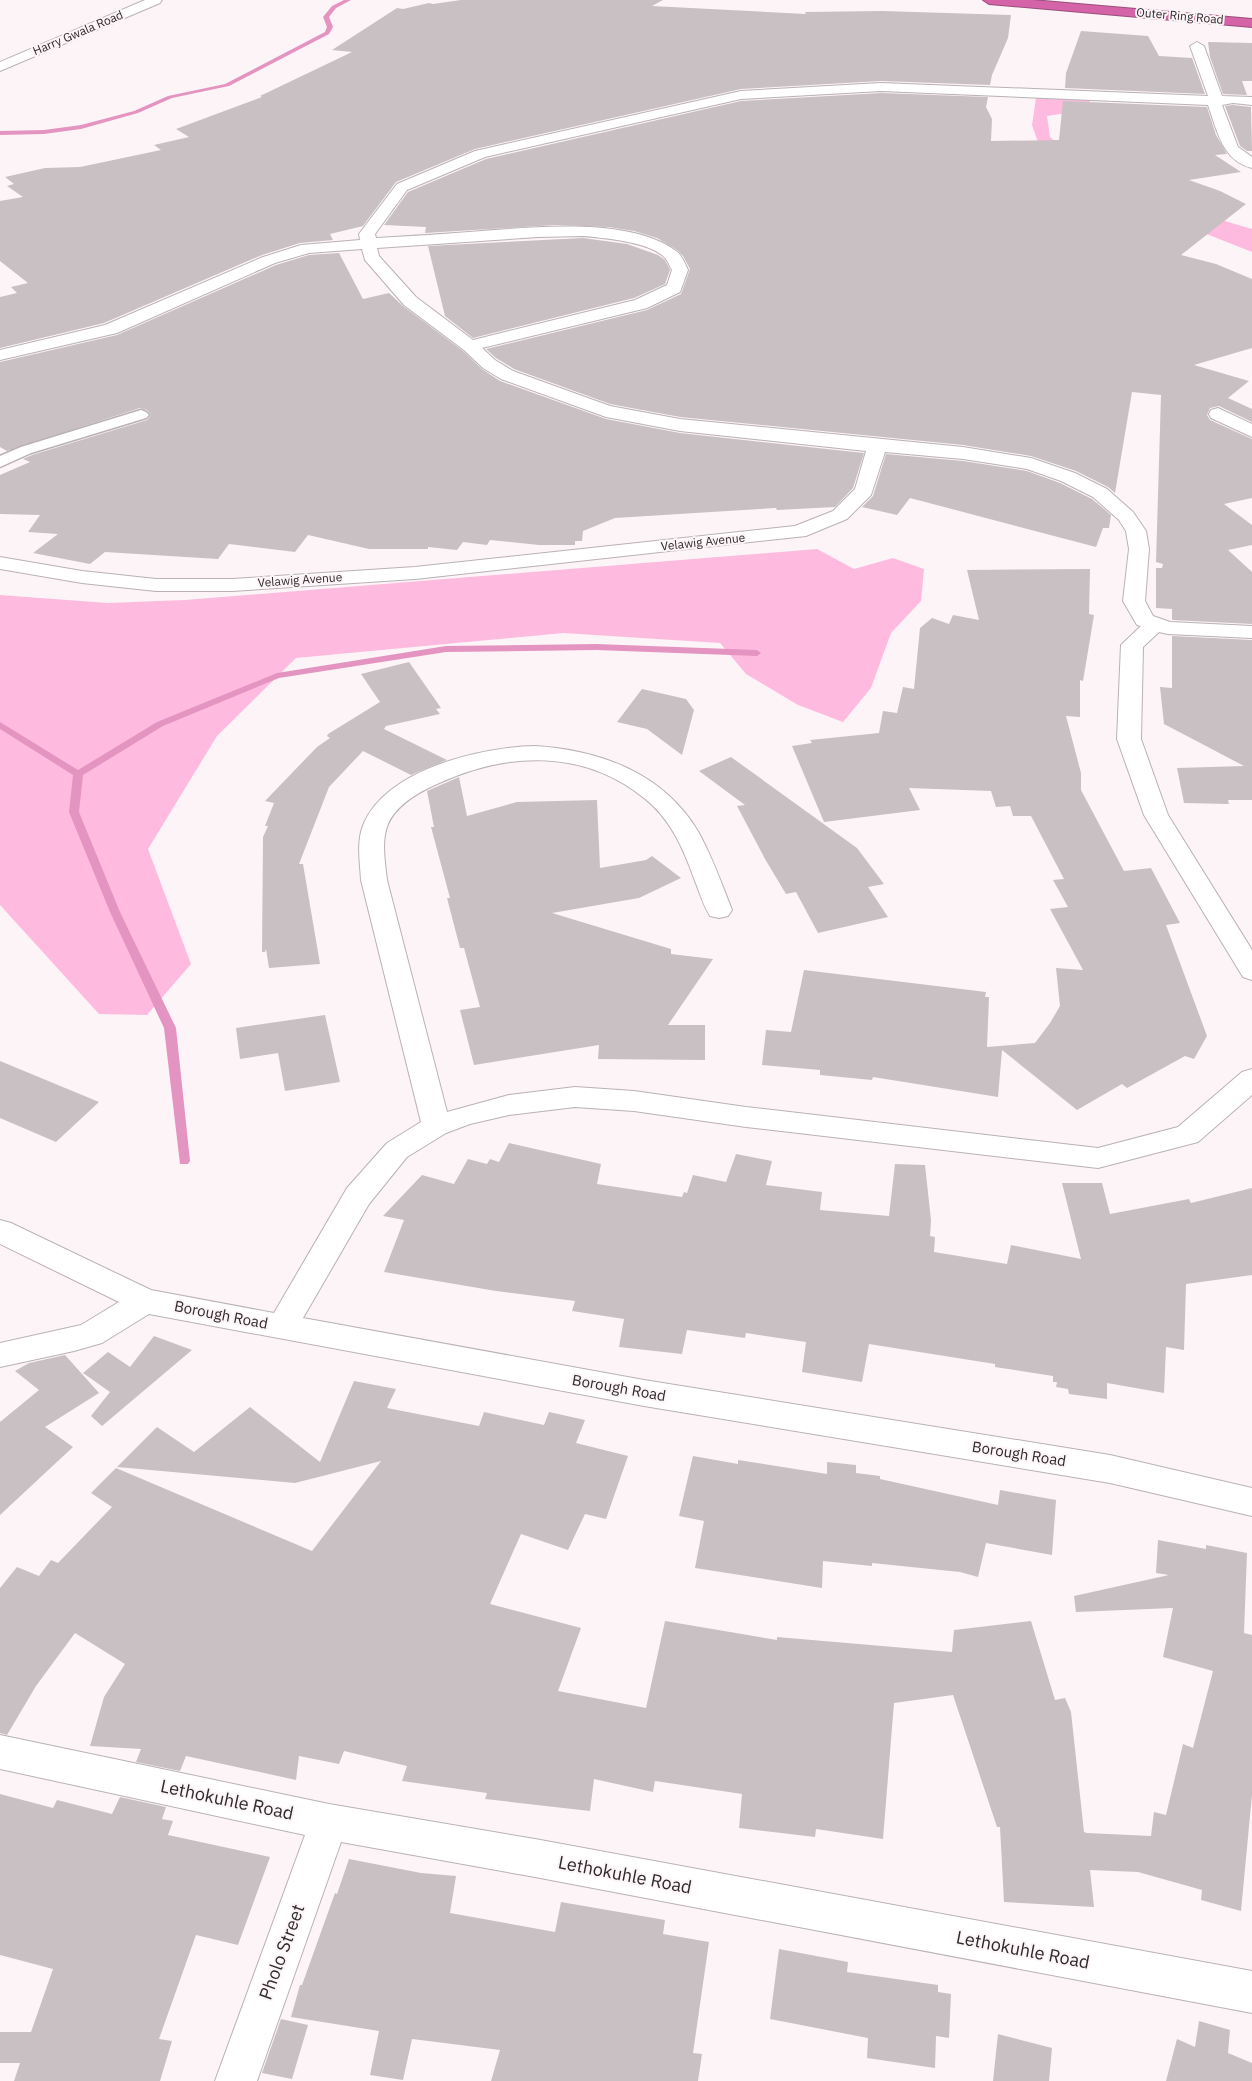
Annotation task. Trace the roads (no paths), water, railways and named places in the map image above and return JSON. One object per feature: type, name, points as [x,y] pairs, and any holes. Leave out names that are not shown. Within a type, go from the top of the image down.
[{"type":"highway","name":"Outer Ring Road","points":[[989,0],[1252,23]]},
{"type":"street","name":"Harry Gwala Road","points":[[0,66],[156,0]]},
{"type":"street","points":[[1197,46],[1218,101],[1215,104],[1231,149],[1252,164]]},
{"type":"street","points":[[1252,101],[881,87],[801,90],[741,95],[480,154],[402,187],[367,234],[371,257],[410,301],[470,346],[489,364],[507,375],[606,411],[680,426],[963,453],[1031,464],[1068,477],[1100,493],[1126,516],[1136,531],[1139,550],[1134,601],[1145,620],[1168,628],[1252,632]]},
{"type":"street","points":[[1231,149],[1252,149]]},
{"type":"street","points":[[0,355],[110,329],[269,260],[308,248],[369,242],[528,232],[583,231],[623,236],[652,244],[672,255],[680,270],[674,288],[641,304],[470,346]]},
{"type":"street","points":[[1218,414],[1252,431]]},
{"type":"street","name":"Velawig Avenue","points":[[0,563],[82,577],[156,585],[232,585],[415,573],[799,532],[840,515],[864,491],[877,446]]},
{"type":"street","points":[[1154,624],[1132,645],[1128,739],[1156,815],[1252,972]]},
{"type":"street","points":[[436,1126],[376,889],[373,860],[372,841],[376,823],[389,804],[413,785],[453,767],[485,758],[517,753],[561,755],[597,764],[627,776],[653,792],[675,813],[700,862],[719,910]]},
{"type":"street","points":[[282,1326],[358,1196],[398,1150],[436,1126],[464,1116],[509,1105],[575,1097],[634,1101],[746,1117],[1098,1158],[1188,1134],[1252,1079]]},
{"type":"street","name":"Borough Road","points":[[0,1231],[145,1300],[644,1393],[1110,1469],[1252,1502]]},
{"type":"street","points":[[0,1355],[91,1334],[145,1300]]},
{"type":"street","name":"Lethokuhle Road","points":[[0,1752],[329,1822],[535,1858],[1252,1992]]},
{"type":"street","name":"Pholo Street","points":[[236,2081],[329,1822]]},
{"type":"lane","points":[[0,462],[26,450],[141,416]]},
{"type":"waterway","points":[[0,133],[44,132],[81,127],[136,112],[170,97],[227,85],[327,33],[330,27],[326,17],[334,7],[348,0]]},
{"type":"waterway","points":[[78,774],[160,724],[277,676],[446,649],[596,647],[757,653]]},
{"type":"waterway","points":[[0,725],[78,774]]},
{"type":"waterway","points":[[78,774],[74,812],[115,912],[170,1028],[184,1161]]}]
